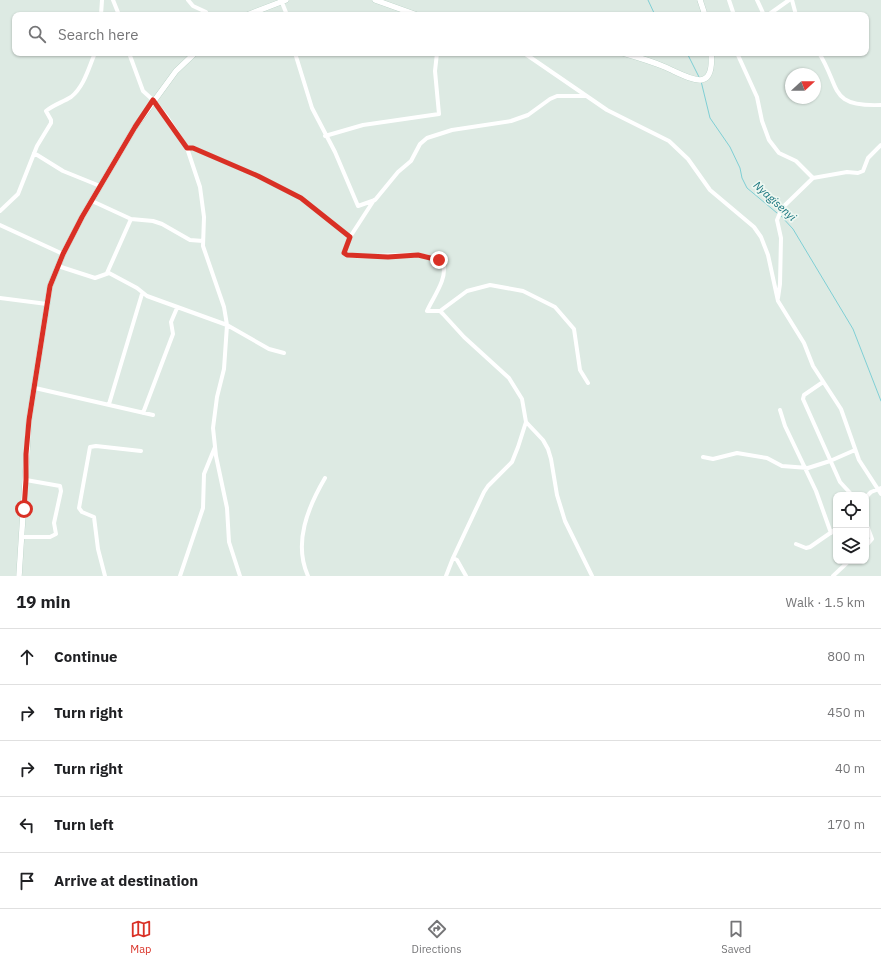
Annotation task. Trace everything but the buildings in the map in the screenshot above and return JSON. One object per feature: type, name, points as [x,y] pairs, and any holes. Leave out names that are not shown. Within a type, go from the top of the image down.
[{"type":"main road","points":[[254,12],[283,0]]},
{"type":"main road","points":[[375,0],[409,12]]},
{"type":"main road","points":[[700,0],[704,12]]},
{"type":"main road","points":[[19,576],[29,420],[50,286],[63,254],[100,186],[135,127],[153,100],[176,71],[192,56]]},
{"type":"main road","points":[[632,56],[663,66],[693,80],[701,81],[708,78],[712,65],[711,56]]},
{"type":"street","points":[[101,12],[102,0]]},
{"type":"street","points":[[113,0],[118,12]]},
{"type":"street","points":[[188,0],[193,6],[206,12]]},
{"type":"street","points":[[283,0],[286,12]]},
{"type":"street","points":[[729,0],[733,12]]},
{"type":"street","points":[[757,0],[763,12]]},
{"type":"street","points":[[773,12],[791,0],[795,12]]},
{"type":"street","points":[[0,211],[18,194],[34,153],[51,123],[46,111],[72,96],[76,92],[95,56]]},
{"type":"street","points":[[130,56],[143,91],[153,100],[187,148],[200,186],[204,217],[203,241],[224,307],[227,325],[224,369],[214,417],[215,446],[227,508],[229,542],[240,576]]},
{"type":"street","points":[[296,56],[312,108],[335,152],[356,204],[361,205],[375,200]]},
{"type":"street","points":[[326,136],[363,125],[439,114],[435,71],[437,56]]},
{"type":"street","points":[[528,56],[607,110],[669,140],[688,159],[710,190],[754,227],[761,237],[768,255],[778,300],[804,343],[813,366],[842,408],[855,450],[862,465],[881,494]]},
{"type":"street","points":[[738,56],[757,97],[762,121],[773,146],[784,157],[796,161],[813,178]]},
{"type":"street","points":[[820,56],[837,92],[844,99],[858,105],[881,105]]},
{"type":"street","points":[[586,96],[557,96],[550,99],[528,116],[510,121],[452,130],[428,138],[420,144],[411,161],[398,172],[375,200],[350,237],[344,253],[347,255],[388,257],[418,255],[443,263],[444,268],[440,284],[427,311],[440,311],[467,291],[490,284],[523,291],[555,307],[574,330],[580,370],[588,383]]},
{"type":"street","points":[[778,300],[780,284],[781,238],[777,220],[782,208],[813,178],[842,173],[861,172],[868,158],[881,145]]},
{"type":"street","points":[[187,148],[193,148],[236,166],[301,198],[350,237]]},
{"type":"street","points":[[34,153],[63,171],[100,186]]},
{"type":"street","points":[[92,201],[131,219],[153,221],[162,224],[190,240],[203,241]]},
{"type":"street","points":[[58,266],[95,278],[107,273],[131,219]]},
{"type":"street","points":[[0,226],[63,254]]},
{"type":"street","points":[[107,273],[137,288],[142,294],[227,325],[269,349],[284,352]]},
{"type":"street","points":[[109,404],[142,294]]},
{"type":"street","points":[[0,298],[46,304]]},
{"type":"street","points":[[143,413],[173,334],[171,322],[177,308]]},
{"type":"street","points":[[440,311],[464,337],[509,378],[522,399],[526,422],[512,462],[488,486],[453,558],[446,576]]},
{"type":"street","points":[[823,382],[802,397],[840,482],[849,492]]},
{"type":"street","points":[[35,388],[109,404],[152,416]]},
{"type":"street","points":[[780,410],[785,426],[816,492],[831,533],[806,548],[796,544]]},
{"type":"street","points":[[526,422],[543,440],[548,448],[557,495],[565,521],[592,576]]},
{"type":"street","points":[[105,576],[98,549],[94,516],[82,512],[79,508],[90,447],[96,446],[141,451]]},
{"type":"street","points":[[180,576],[203,508],[204,474],[215,446]]},
{"type":"street","points":[[703,457],[714,458],[737,453],[767,458],[782,466],[814,467],[855,450]]},
{"type":"street","points":[[308,576],[301,546],[303,529],[315,495],[325,478]]},
{"type":"street","points":[[22,537],[50,537],[56,534],[54,523],[61,491],[60,486],[26,480]]},
{"type":"street","points":[[869,495],[879,489]]},
{"type":"street","points":[[869,531],[872,539],[869,542]]},
{"type":"street","points":[[453,558],[457,560],[466,576]]},
{"type":"street","points":[[833,576],[846,564]]},
{"type":"waterway","name":"Nyagisenyi","points":[[648,0],[654,12]]},
{"type":"waterway","name":"Nyagisenyi","points":[[688,56],[699,77]]},
{"type":"waterway","name":"Nyagisenyi","points":[[701,81],[710,118],[730,147],[747,188],[777,213]]},
{"type":"waterway","name":"Nyagisenyi","points":[[781,216],[793,229],[853,329],[881,401]]},
{"type":"route","points":[[24,509],[29,420],[50,286],[63,254],[82,217],[135,127],[153,100],[167,117],[187,148],[193,148],[236,166],[301,198],[350,237],[344,253],[347,255],[354,257],[418,255],[439,260]]}]
